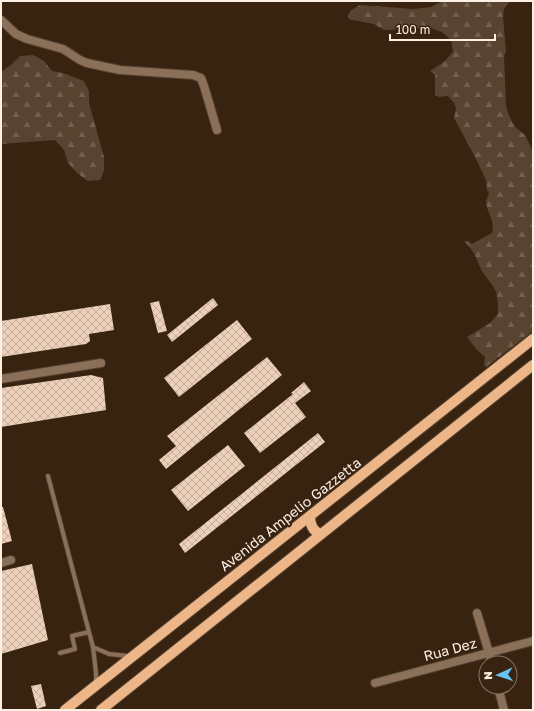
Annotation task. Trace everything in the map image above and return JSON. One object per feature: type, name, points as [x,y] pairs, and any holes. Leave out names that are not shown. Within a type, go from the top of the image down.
[{"type":"main road","name":"Avenida Ampelio Gazzetta","points":[[65,710],[533,340]]},
{"type":"main road","points":[[101,710],[533,365]]},
{"type":"main road","points":[[310,516],[313,529],[320,534]]},
{"type":"street","points":[[1,20],[16,34],[27,39],[63,49],[80,60],[88,63],[120,70],[193,75],[200,78],[204,86],[217,130]]},
{"type":"street","points":[[1,378],[100,363]]},
{"type":"street","points":[[1,563],[11,560]]},
{"type":"street","points":[[477,613],[490,655]]},
{"type":"street","name":"Rua Dez","points":[[375,683],[533,641]]},
{"type":"street","points":[[500,695],[504,710]]},
{"type":"lane","points":[[48,476],[93,647],[96,673],[95,686]]},
{"type":"lane","points":[[60,653],[75,649],[72,636],[89,632]]},
{"type":"lane","points":[[93,647],[108,654],[133,656]]},
{"type":"green space","points":[[442,1],[510,1],[504,9],[503,17],[506,51],[504,56],[506,106],[515,127],[525,135],[533,152],[533,331],[486,367],[484,365],[485,357],[476,349],[467,337],[490,323],[498,314],[497,297],[495,289],[482,271],[473,252],[464,241],[468,241],[472,244],[492,233],[493,225],[486,203],[489,193],[482,170],[454,118],[456,108],[455,104],[448,96],[439,97],[435,95],[435,74],[430,71],[445,61],[453,52],[451,40],[442,32],[431,28],[384,30],[374,24],[349,19],[348,16],[350,11],[360,5],[413,9],[431,7]]},
{"type":"green space","points":[[33,55],[44,61],[52,71],[63,73],[84,81],[89,91],[89,103],[104,157],[104,170],[100,180],[88,181],[77,173],[68,163],[64,150],[55,140],[1,144],[1,72],[20,56]]},
{"type":"building","points":[[213,298],[218,305],[172,342],[167,335]]},
{"type":"building","points":[[159,301],[167,331],[158,333],[150,303]]},
{"type":"building","points":[[110,304],[114,330],[89,334],[90,341],[86,344],[1,357],[1,321]]},
{"type":"building","points":[[237,320],[252,339],[179,397],[164,378]]},
{"type":"building","points":[[267,357],[282,375],[166,469],[159,460],[176,446],[167,436]]},
{"type":"building","points":[[91,375],[103,378],[106,410],[1,427],[1,388]]},
{"type":"building","points":[[304,382],[311,391],[295,403],[306,417],[260,453],[244,433],[293,394],[291,393]]},
{"type":"building","points":[[318,433],[325,442],[185,553],[179,544]]},
{"type":"building","points":[[228,445],[245,466],[188,511],[171,490]]},
{"type":"building","points":[[1,507],[3,507],[12,541],[1,544]]},
{"type":"building","points":[[32,564],[48,640],[1,654],[1,571]]},
{"type":"building","points":[[41,684],[46,706],[37,709],[31,686]]}]
